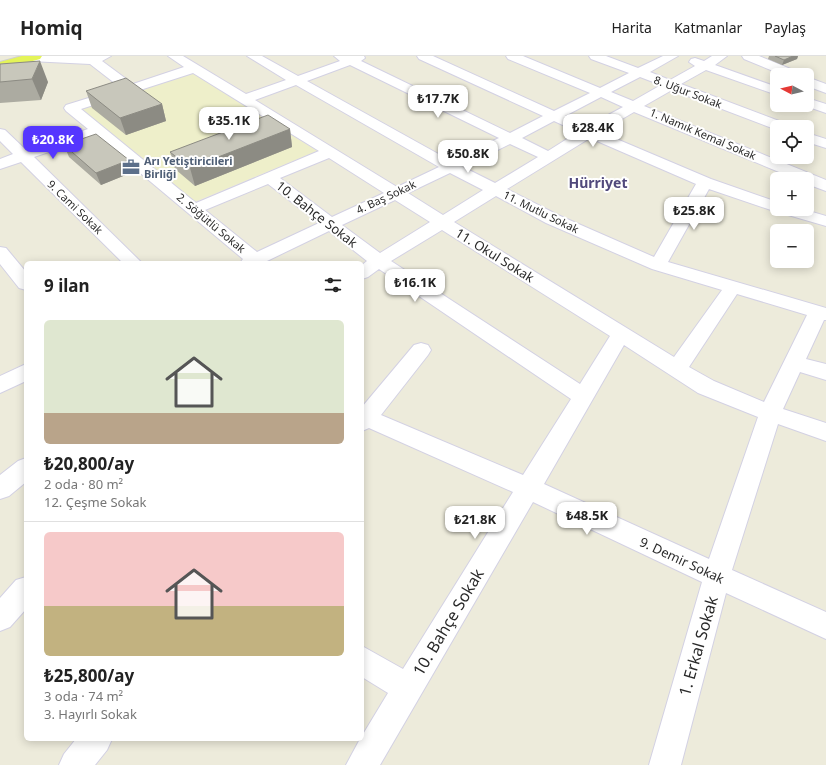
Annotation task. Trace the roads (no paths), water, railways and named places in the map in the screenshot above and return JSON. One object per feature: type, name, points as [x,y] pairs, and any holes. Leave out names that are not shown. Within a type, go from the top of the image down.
[{"type":"main road","points":[[0,66],[33,57]]},
{"type":"street","name":"11. Okul Sokak","points":[[174,56],[246,99],[706,387],[770,413],[826,432]]},
{"type":"street","name":"11. Mutlu Sokak","points":[[253,56],[451,167],[552,219],[658,265],[821,313]]},
{"type":"street","points":[[246,99],[297,80],[345,59],[365,56]]},
{"type":"street","points":[[423,56],[589,132],[705,182],[770,205]]},
{"type":"street","name":"1. Namık Kemal Sokak","points":[[512,56],[826,186]]},
{"type":"street","name":"8. Uğur Sokak","points":[[595,56],[770,122]]},
{"type":"street","name":"4. Baş Sokak","points":[[256,261],[394,192],[451,167],[508,139],[672,56]]},
{"type":"street","points":[[677,56],[770,89]]},
{"type":"street","points":[[364,272],[378,261],[589,132],[721,56]]},
{"type":"street","points":[[748,56],[777,68]]},
{"type":"street","points":[[33,57],[99,58],[131,89],[195,68]]},
{"type":"street","points":[[345,59],[508,139],[549,157]]},
{"type":"street","points":[[814,84],[826,88]]},
{"type":"street","name":"2. Söğütlü Sokak","points":[[131,89],[70,108],[96,131],[195,208],[253,261]]},
{"type":"street","points":[[814,104],[826,108]]},
{"type":"street","points":[[0,164],[96,131]]},
{"type":"street","name":"9. Cami Sokak","points":[[0,133],[131,261]]},
{"type":"street","points":[[814,139],[826,144]]},
{"type":"street","name":"10. Bahçe Sokak","points":[[195,208],[330,152]]},
{"type":"street","name":"10. Bahçe Sokak","points":[[270,178],[378,261],[584,396]]},
{"type":"street","points":[[658,265],[705,182]]},
{"type":"street","points":[[808,216],[826,221]]},
{"type":"street","points":[[0,252],[7,271],[24,283]]},
{"type":"street","points":[[677,369],[733,287]]},
{"type":"street","name":"1. Erkal Sokak","points":[[665,765],[717,576],[770,413],[794,363],[821,313]]},
{"type":"street","name":"10. Bahçe Sokak","points":[[362,765],[621,334]]},
{"type":"street","points":[[364,417],[421,350]]},
{"type":"street","points":[[794,363],[826,372]]},
{"type":"street","points":[[0,385],[24,373]]},
{"type":"street","name":"9. Demir Sokak","points":[[364,418],[528,488],[826,626]]},
{"type":"street","points":[[0,489],[24,470]]},
{"type":"street","points":[[0,618],[24,591]]},
{"type":"street","points":[[364,661],[408,689]]},
{"type":"street","points":[[74,765],[94,741]]},
{"type":"place","name":"Arı Yetiştiricileri Birliği","points":[[131,167]]},
{"type":"district","name":"Hürriyet","points":[[598,183]]}]
